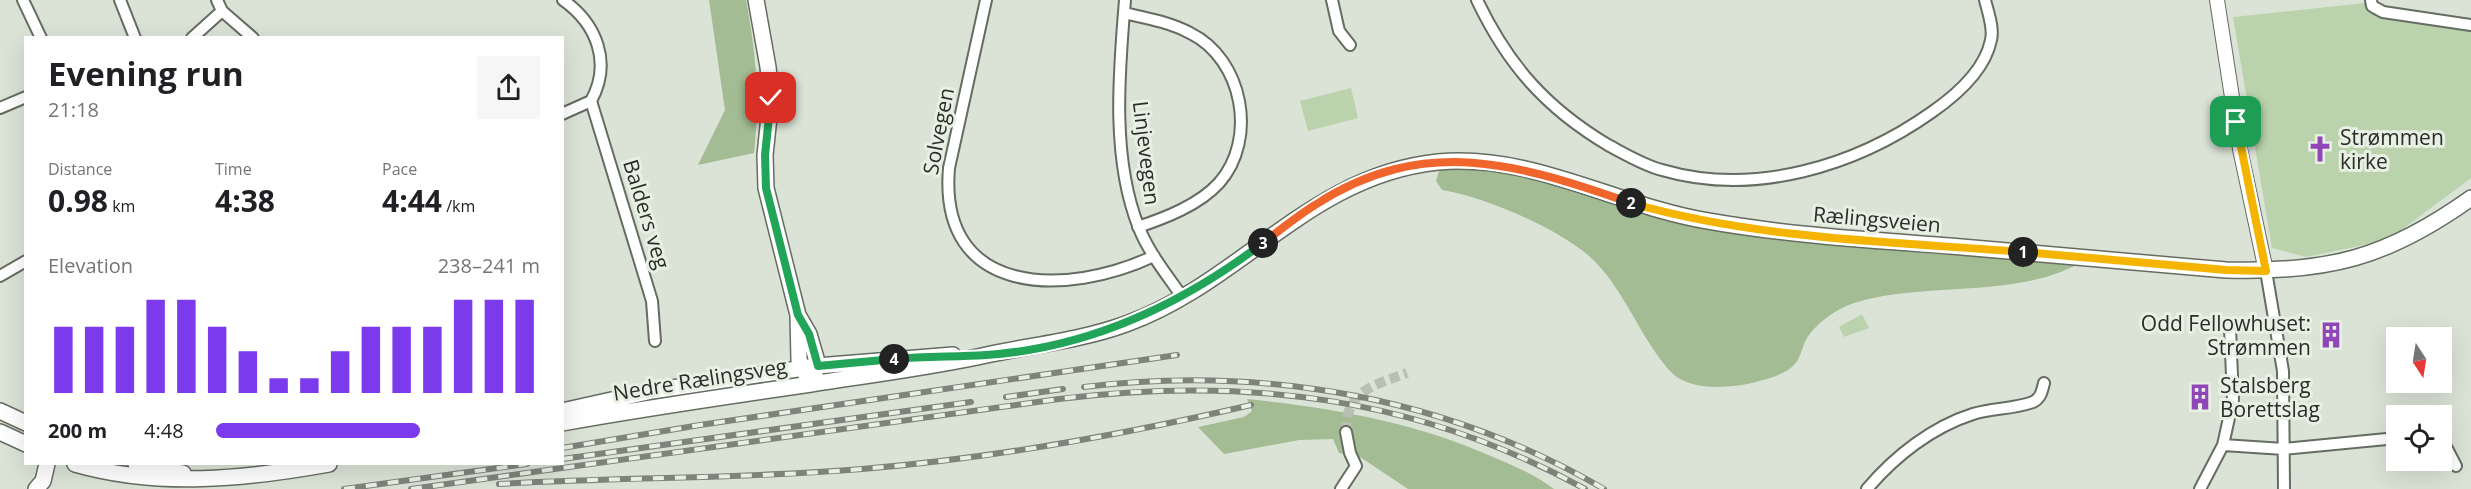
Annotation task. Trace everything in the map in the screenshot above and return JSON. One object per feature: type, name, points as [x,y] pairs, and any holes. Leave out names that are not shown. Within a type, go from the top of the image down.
[{"type":"main road","points":[[756,0],[770,89],[770,122],[765,164],[766,188],[798,315],[801,368],[812,383]]},
{"type":"main road","name":"Rælingsveien","points":[[1286,226],[1315,204],[1359,182],[1408,166],[1466,161],[1523,168],[1664,213],[1756,228],[2226,270],[2266,271],[2320,267],[2375,253],[2415,235],[2471,198]]},
{"type":"main road","name":"Nedre Rælingsveg","points":[[564,423],[812,383],[950,364],[1092,335],[1130,323],[1183,298],[1286,226]]},
{"type":"main road","points":[[798,315],[809,334],[818,366],[812,383]]},
{"type":"main road","name":"Nedre Rælingsveg","points":[[564,411],[652,391],[801,368],[949,355],[986,355]]},
{"type":"main road","points":[[3,414],[24,422]]},
{"type":"main road","points":[[0,432],[24,443]]},
{"type":"main road","points":[[36,489],[43,481],[46,465]]},
{"type":"main road","points":[[87,465],[110,467],[152,479],[270,474],[324,465]]},
{"type":"main road","points":[[141,465],[204,477]]},
{"type":"street","points":[[23,0],[40,36]]},
{"type":"street","points":[[120,0],[134,36]]},
{"type":"street","points":[[217,0],[222,11],[251,36]]},
{"type":"street","points":[[563,0],[583,16],[598,42],[602,72],[591,101],[564,113]]},
{"type":"street","name":"Solvegen","points":[[986,0],[949,168],[947,188],[955,224],[967,247],[988,265],[1010,277],[1038,282],[1059,282],[1090,276],[1126,267],[1154,256]]},
{"type":"street","name":"Linjevegen","points":[[1125,0],[1119,72],[1120,125],[1130,197],[1138,227],[1154,256],[1183,298]]},
{"type":"street","points":[[1332,0],[1339,31],[1350,45]]},
{"type":"street","points":[[1477,0],[1493,35],[1522,75],[1554,109],[1584,131],[1624,154],[1660,170],[1701,178],[1750,180],[1800,172],[1854,157],[1901,134],[1944,104],[1980,64],[1992,39],[1985,0]]},
{"type":"street","points":[[2217,0],[2240,149],[2282,360],[2284,489]]},
{"type":"street","points":[[2370,0],[2372,6],[2383,12],[2471,25]]},
{"type":"street","points":[[194,36],[222,11]]},
{"type":"street","points":[[1124,13],[1158,21],[1191,33],[1218,55],[1233,78],[1241,108],[1238,146],[1220,182],[1189,204],[1138,227]]},
{"type":"street","points":[[0,108],[24,98]]},
{"type":"street","name":"Balders veg","points":[[591,101],[652,302],[655,341]]},
{"type":"street","points":[[0,276],[24,262]]},
{"type":"street","points":[[2200,489],[2223,445],[2233,400],[2230,328]]},
{"type":"street","points":[[1867,489],[1887,466],[1935,431],[1973,414],[2034,401],[2042,393],[2044,383]]},
{"type":"street","points":[[1341,489],[1356,466],[1350,453],[1347,432]]},
{"type":"street","points":[[2223,445],[2284,449],[2386,439]]},
{"type":"street","points":[[2452,458],[2456,466]]},
{"type":"green space","points":[[709,0],[746,0],[756,76],[756,133],[754,153],[698,165],[725,110]]},
{"type":"green space","points":[[2365,3],[2368,13],[2471,29],[2471,178],[2388,240],[2306,257],[2272,248],[2233,17]]},
{"type":"green space","points":[[1351,88],[1358,118],[1308,131],[1300,101]]},
{"type":"green space","points":[[1493,164],[1634,209],[2078,264],[2053,275],[2025,282],[1881,296],[1854,303],[1833,313],[1819,324],[1805,342],[1795,364],[1784,372],[1743,385],[1700,386],[1673,374],[1651,346],[1613,283],[1589,256],[1575,245],[1539,224],[1498,206],[1442,190],[1436,181],[1440,168]]},
{"type":"green space","points":[[1862,314],[1869,328],[1844,337],[1839,327]]},
{"type":"green space","points":[[1247,399],[1341,412],[1433,434],[1509,464],[1554,489],[1408,489],[1360,457],[1339,453],[1333,439],[1299,440],[1224,454],[1198,427],[1244,417],[1252,411]]},
{"type":"tunnel","points":[[1346,432],[1350,407],[1356,398],[1373,386],[1407,373]]},
{"type":"railway","points":[[564,448],[700,425],[1177,355]]},
{"type":"railway","points":[[1084,387],[1152,381],[1219,381],[1286,385],[1352,395],[1417,410],[1481,431],[1544,457],[1604,489]]},
{"type":"railway","points":[[1006,397],[1063,389]]},
{"type":"railway","points":[[411,489],[1059,399],[1128,392],[1197,390],[1264,393],[1330,401],[1394,414],[1459,433],[1522,458],[1585,489]]},
{"type":"railway","points":[[564,459],[971,402]]},
{"type":"railway","points":[[499,484],[771,475],[960,459],[1058,444],[1251,405]]},
{"type":"railway","points":[[344,489],[520,465]]},
{"type":"place","name":"Strømmen kirke","points":[[2320,149]]},
{"type":"place","name":"Odd Fellowhuset: Strømmen","points":[[2331,335]]},
{"type":"place","name":"Stalsberg Borettslag","points":[[2200,397]]},
{"type":"route","points":[[771,98],[765,155],[766,188],[798,315],[809,334],[818,366],[949,355],[986,355],[1067,341],[1130,323],[1183,298],[1251,252],[1315,204],[1344,188],[1408,166],[1443,162],[1490,162],[1513,166],[1555,176],[1664,213],[1766,230],[2226,270],[2266,271],[2236,122]]}]
